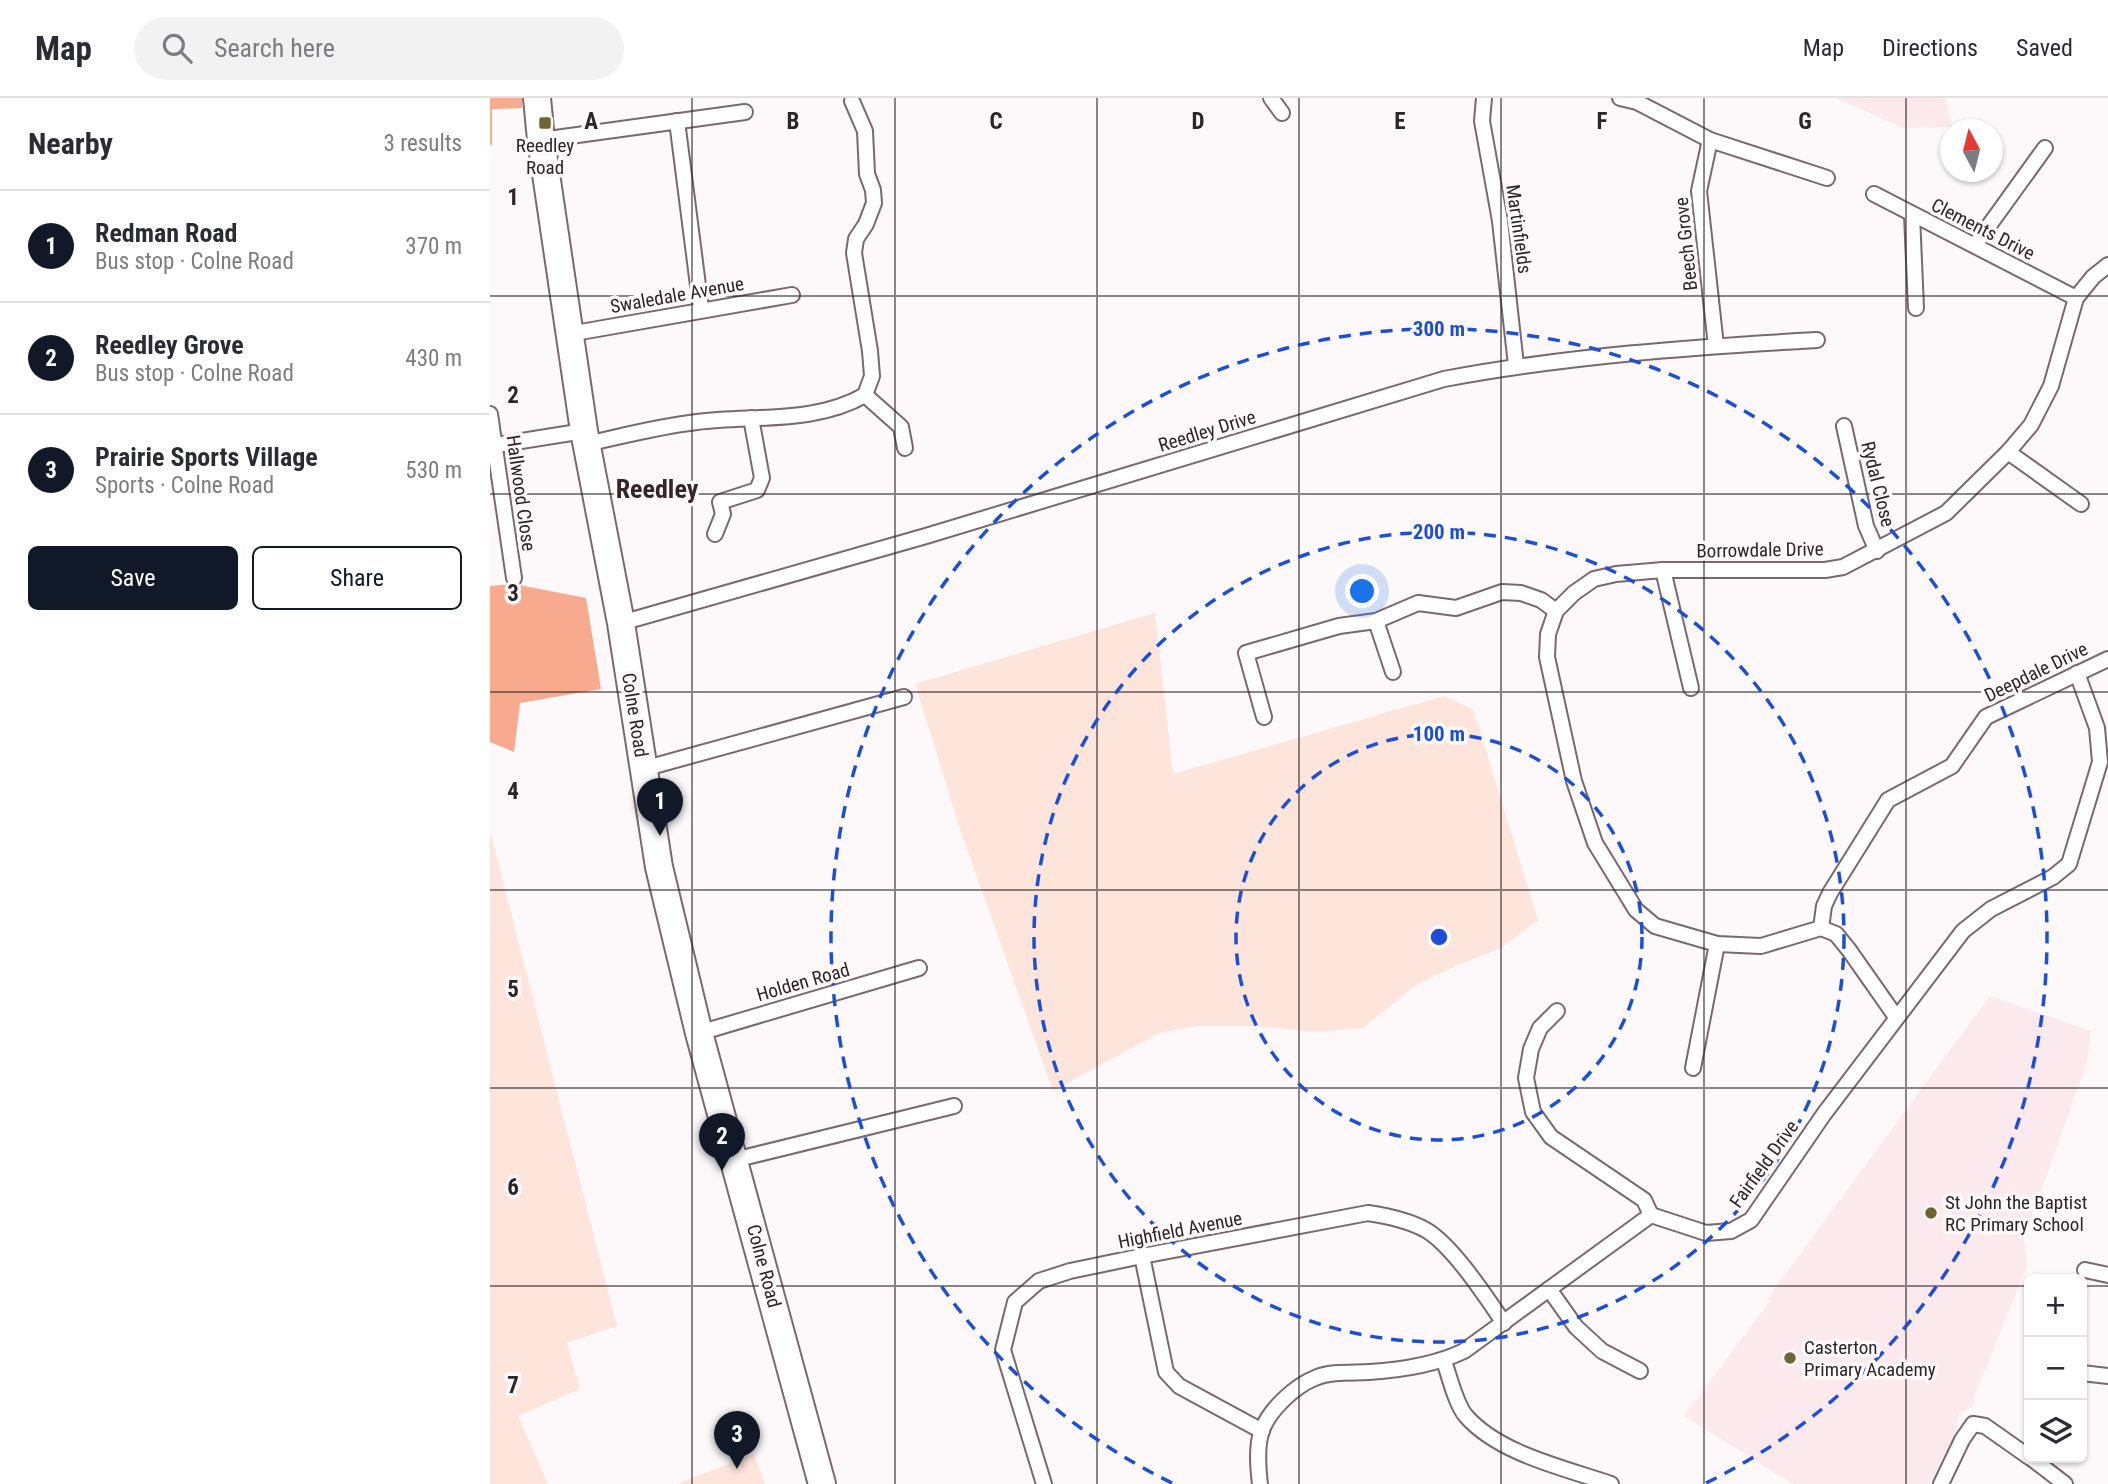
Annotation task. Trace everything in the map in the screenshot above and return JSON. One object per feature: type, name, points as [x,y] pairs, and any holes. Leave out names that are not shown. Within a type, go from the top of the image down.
[{"type":"highway","name":"Colne Road","points":[[537,98],[585,437],[621,623],[659,867],[699,1033],[822,1484]]},
{"type":"street","points":[[1271,98],[1282,113]]},
{"type":"street","name":"Martinfields","points":[[1484,98],[1482,121],[1500,221],[1516,365]]},
{"type":"street","points":[[1620,98],[1637,102],[1710,140],[1827,178]]},
{"type":"street","points":[[492,445],[585,437],[695,422],[790,417],[849,404],[865,394],[872,376],[854,253],[856,239],[866,224],[874,203],[867,174],[865,131],[852,101]]},
{"type":"street","points":[[541,140],[745,112]]},
{"type":"street","points":[[677,121],[701,309]]},
{"type":"street","name":"Beech Grove","points":[[1710,140],[1699,191],[1716,346]]},
{"type":"street","points":[[1975,245],[2046,148]]},
{"type":"street","name":"Clements Drive","points":[[1874,194],[2076,298]]},
{"type":"street","points":[[1912,215],[1916,308]]},
{"type":"street","points":[[2076,298],[2093,277],[2108,265]]},
{"type":"street","name":"Swaledale Avenue","points":[[569,334],[792,295]]},
{"type":"street","name":"Borrowdale Drive","points":[[1556,611],[1574,593],[1594,579],[1616,574],[1663,570],[1825,570],[1843,567],[1946,513],[2008,452],[2031,425],[2051,386],[2076,298]]},
{"type":"street","name":"Reedley Drive","points":[[621,623],[939,532],[1444,379],[1516,365],[1716,346],[1817,340]]},
{"type":"street","points":[[865,394],[901,427],[905,448]]},
{"type":"street","name":"Hallwood Close","points":[[490,414],[492,445],[514,578]]},
{"type":"street","points":[[715,534],[723,514],[720,502],[757,490],[762,478],[751,418]]},
{"type":"street","name":"Rydal Close","points":[[1844,426],[1866,526],[1877,551]]},
{"type":"street","points":[[2008,452],[2081,504]]},
{"type":"street","points":[[1663,570],[1691,688]]},
{"type":"street","points":[[1264,717],[1247,653],[1339,626],[1376,621],[1418,603],[1456,608],[1502,592],[1541,600],[1556,611],[1548,634],[1547,657],[1574,781],[1595,843],[1636,910],[1655,926],[1717,944],[1761,946],[1821,928],[1836,934],[1896,1017]]},
{"type":"street","points":[[1376,621],[1393,672]]},
{"type":"street","name":"Deepdale Drive","points":[[1821,928],[1824,906],[1830,893],[1888,800],[1952,766],[1986,717],[2108,659]]},
{"type":"street","name":"Fairfield Drive","points":[[1651,1215],[1706,1233],[1731,1231],[1751,1220],[1824,1114],[1963,931],[1991,909],[2053,877],[2069,864],[2100,762],[2097,728],[2077,673]]},
{"type":"street","points":[[643,769],[904,697]]},
{"type":"street","points":[[1693,1068],[1717,944]]},
{"type":"street","name":"Holden Road","points":[[699,1033],[919,968]]},
{"type":"street","points":[[1259,1484],[1258,1464],[1262,1431],[1272,1413],[1289,1395],[1315,1378],[1444,1361],[1464,1351],[1504,1323],[1651,1215],[1644,1200],[1550,1137],[1533,1112],[1525,1078],[1531,1048],[1541,1028],[1557,1011]]},
{"type":"street","points":[[734,1160],[954,1106]]},
{"type":"street","name":"Highfield Avenue","points":[[1044,1484],[1003,1350],[1015,1302],[1039,1281],[1070,1271],[1142,1256],[1368,1213],[1395,1217],[1427,1230],[1470,1275],[1504,1323]]},
{"type":"street","points":[[1142,1256],[1166,1372],[1179,1387],[1262,1431]]},
{"type":"street","points":[[2085,1270],[2108,1275]]},
{"type":"street","points":[[1549,1289],[1576,1327],[1602,1351],[1640,1371]]},
{"type":"street","points":[[1444,1361],[1464,1414],[1492,1437],[1531,1457],[1611,1484]]},
{"type":"street","points":[[2087,1374],[2108,1376]]},
{"type":"street","points":[[1941,1484],[1962,1440],[1973,1424],[1985,1426],[2024,1453]]},
{"type":"street","points":[[2038,1463],[2065,1484]]},
{"type":"shaded area","points":[[490,98],[522,98],[522,108],[492,109],[492,146],[490,144]]},
{"type":"shaded area","points":[[1836,98],[1945,98],[1951,119],[1940,119],[1940,127],[1903,128]]},
{"type":"shaded area","points":[[514,584],[586,598],[601,689],[520,703],[514,752],[490,742],[490,586]]},
{"type":"shaded area","points":[[1155,613],[1173,774],[1444,696],[1473,709],[1538,920],[1501,948],[1416,985],[1363,1028],[1316,1032],[1253,1026],[1197,1026],[1159,1033],[1053,1091],[961,832],[915,684]]},
{"type":"shaded area","points":[[490,831],[617,1326],[567,1343],[580,1389],[518,1416],[548,1484],[490,1484]]},
{"type":"shaded area","name":"St John the Baptist RC Primary School","points":[[1990,996],[2091,1031],[2087,1062],[2024,1238],[2027,1266],[1973,1399],[1976,1404],[1959,1414],[1956,1433],[1929,1484],[1793,1484],[1684,1416]]},
{"type":"shaded area","points":[[754,1454],[765,1484],[677,1484]]},
{"type":"place","name":"Reedley Road","points":[[545,123]]},
{"type":"place","name":"Redman Road","points":[[660,836]]},
{"type":"place","name":"Reedley Grove","points":[[722,1171]]},
{"type":"place","name":"St John the Baptist RC Primary School","points":[[1931,1213]]},
{"type":"place","name":"Casterton Primary Academy","points":[[1790,1358]]},
{"type":"place","name":"Prairie Sports Village","points":[[737,1469]]},
{"type":"district","name":"Reedley","points":[[657,489]]}]
